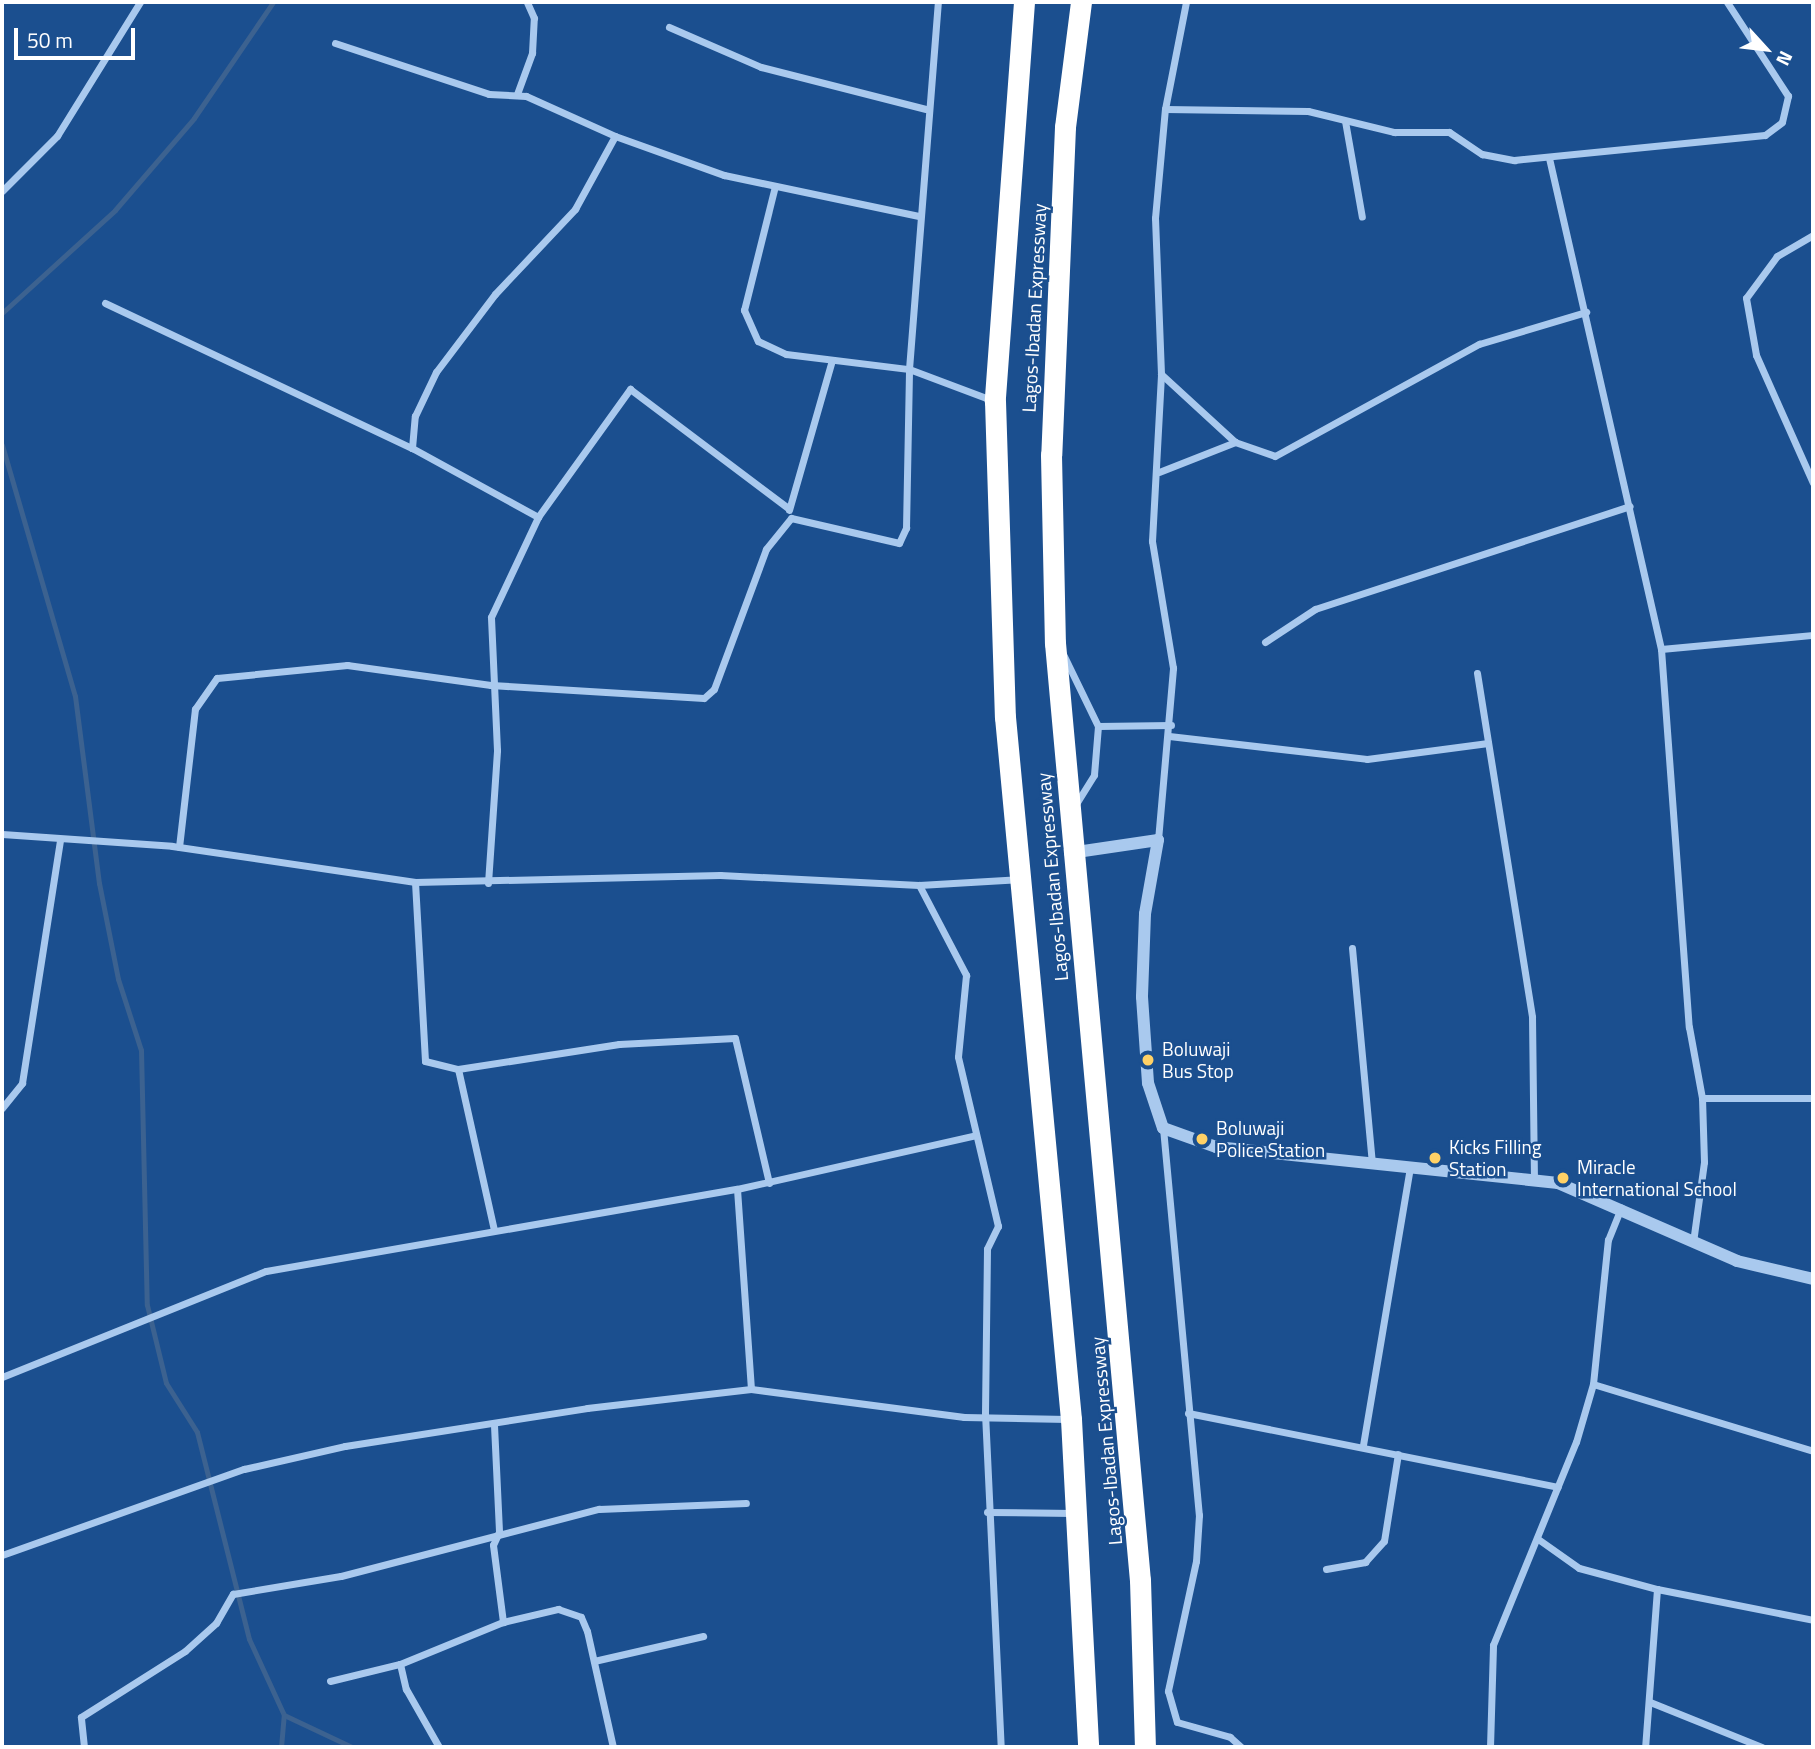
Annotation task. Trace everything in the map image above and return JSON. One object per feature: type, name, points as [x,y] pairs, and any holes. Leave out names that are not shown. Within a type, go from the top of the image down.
[{"type":"highway","name":"Lagos-Ibadan Expressway","points":[[1024,2],[995,401],[1005,717],[1071,1419],[1074,1513],[1084,1589],[1088,1747]]},
{"type":"highway","name":"Lagos-Ibadan Expressway","points":[[1081,2],[1065,127],[1051,455],[1055,643],[1070,853],[1112,1238],[1140,1580],[1145,1747]]},
{"type":"street","points":[[2,191],[57,136],[140,2]]},
{"type":"street","points":[[517,94],[532,53],[534,18],[527,2]]},
{"type":"street","points":[[791,518],[899,543],[906,528],[909,369],[926,109],[937,2]]},
{"type":"street","points":[[1186,2],[1165,108],[1155,218],[1161,374],[1159,472],[1152,541],[1173,668],[1171,725],[1158,840],[1145,914],[1142,997],[1148,1083],[1163,1128],[1199,1514],[1196,1561],[1168,1691],[1171,1709],[1177,1722],[1230,1737],[1241,1747]]},
{"type":"street","points":[[1165,108],[1252,106],[1394,132],[1449,132],[1482,154],[1549,158],[1720,143],[1775,128],[1788,96],[1727,2]]},
{"type":"street","points":[[669,27],[761,66],[926,109]]},
{"type":"street","points":[[335,43],[489,94],[517,94],[615,136],[775,186],[919,216]]},
{"type":"street","points":[[1345,121],[1362,217]]},
{"type":"street","points":[[412,448],[415,416],[436,372],[495,293],[575,209],[615,136]]},
{"type":"street","points":[[1549,158],[1661,649],[1689,1027],[1702,1098],[1704,1162],[1693,1242]]},
{"type":"street","points":[[775,186],[744,310],[758,341],[769,348],[909,369],[995,401]]},
{"type":"street","points":[[1813,235],[1777,256],[1746,298],[1756,355],[1813,483]]},
{"type":"street","points":[[105,303],[412,448],[538,517]]},
{"type":"street","points":[[1161,374],[1235,442],[1275,456],[1479,344],[1586,312]]},
{"type":"street","points":[[791,518],[788,508],[832,359]]},
{"type":"street","points":[[488,883],[497,750],[491,685],[491,617],[538,517],[630,389],[788,508]]},
{"type":"street","points":[[1159,472],[1235,442]]},
{"type":"street","points":[[1265,642],[1315,610],[1630,506]]},
{"type":"street","points":[[179,847],[195,709],[217,678],[347,665],[491,685],[704,698],[714,689],[766,549],[791,518]]},
{"type":"street","points":[[1661,649],[1813,635]]},
{"type":"street","points":[[1055,643],[1082,685],[1098,726],[1094,775],[1083,799],[1067,813]]},
{"type":"street","points":[[1477,673],[1532,1017],[1534,1179]]},
{"type":"street","points":[[1098,726],[1171,725]]},
{"type":"street","points":[[1169,736],[1367,759],[1488,743]]},
{"type":"street","points":[[2,834],[179,847],[415,882],[488,883],[720,875],[919,885],[1020,879]]},
{"type":"street","points":[[2,1108],[22,1083],[60,839]]},
{"type":"street","points":[[1070,853],[1158,840]]},
{"type":"street","points":[[415,882],[425,985],[420,1048],[435,1067],[458,1069],[619,1044],[735,1038],[769,1183]]},
{"type":"street","points":[[919,885],[966,975],[958,1057],[998,1226],[987,1249],[985,1413],[987,1512],[1001,1747]]},
{"type":"street","points":[[1352,948],[1372,1162]]},
{"type":"street","points":[[458,1069],[494,1230]]},
{"type":"street","points":[[1702,1098],[1813,1098]]},
{"type":"street","points":[[1163,1128],[1216,1147],[1372,1162],[1410,1163],[1534,1179],[1621,1207],[1737,1261],[1813,1279]]},
{"type":"street","points":[[2,1377],[265,1271],[769,1183],[976,1135]]},
{"type":"street","points":[[1363,1445],[1410,1163]]},
{"type":"street","points":[[737,1189],[751,1389]]},
{"type":"street","points":[[1490,1747],[1493,1645],[1558,1487],[1592,1384],[1608,1240],[1621,1207]]},
{"type":"street","points":[[1592,1384],[1813,1451]]},
{"type":"street","points":[[2,1555],[244,1469],[345,1446],[751,1389],[964,1417],[985,1413],[1071,1419]]},
{"type":"street","points":[[1188,1413],[1363,1445],[1558,1487]]},
{"type":"street","points":[[494,1425],[499,1532],[493,1545],[503,1622]]},
{"type":"street","points":[[1326,1569],[1365,1562],[1384,1541],[1398,1454]]},
{"type":"street","points":[[84,1747],[79,1729],[87,1711],[185,1651],[216,1623],[233,1594],[341,1576],[499,1532],[599,1509],[746,1503]]},
{"type":"street","points":[[987,1512],[1074,1513]]},
{"type":"street","points":[[1538,1539],[1579,1568],[1711,1605],[1813,1620]]},
{"type":"street","points":[[1645,1747],[1657,1589]]},
{"type":"street","points":[[330,1681],[400,1664],[503,1622],[558,1609],[581,1616],[613,1747]]},
{"type":"street","points":[[594,1661],[703,1636]]},
{"type":"street","points":[[400,1664],[406,1689],[439,1747]]},
{"type":"street","points":[[1650,1702],[1762,1747]]},
{"type":"waterway","points":[[2,313],[115,210],[194,118],[273,2]]},
{"type":"waterway","points":[[2,445],[75,696],[99,883],[118,979],[141,1050],[147,1305],[166,1383],[197,1432],[249,1639],[284,1715],[352,1747]]},
{"type":"waterway","points":[[281,1747],[284,1715]]},
{"type":"place","name":"Boluwaji Bus Stop","points":[[1148,1060]]},
{"type":"place","name":"Boluwaji Police Station","points":[[1202,1139]]},
{"type":"place","name":"Kicks Filling Station","points":[[1435,1158]]},
{"type":"place","name":"Miracle International School","points":[[1563,1178]]}]
